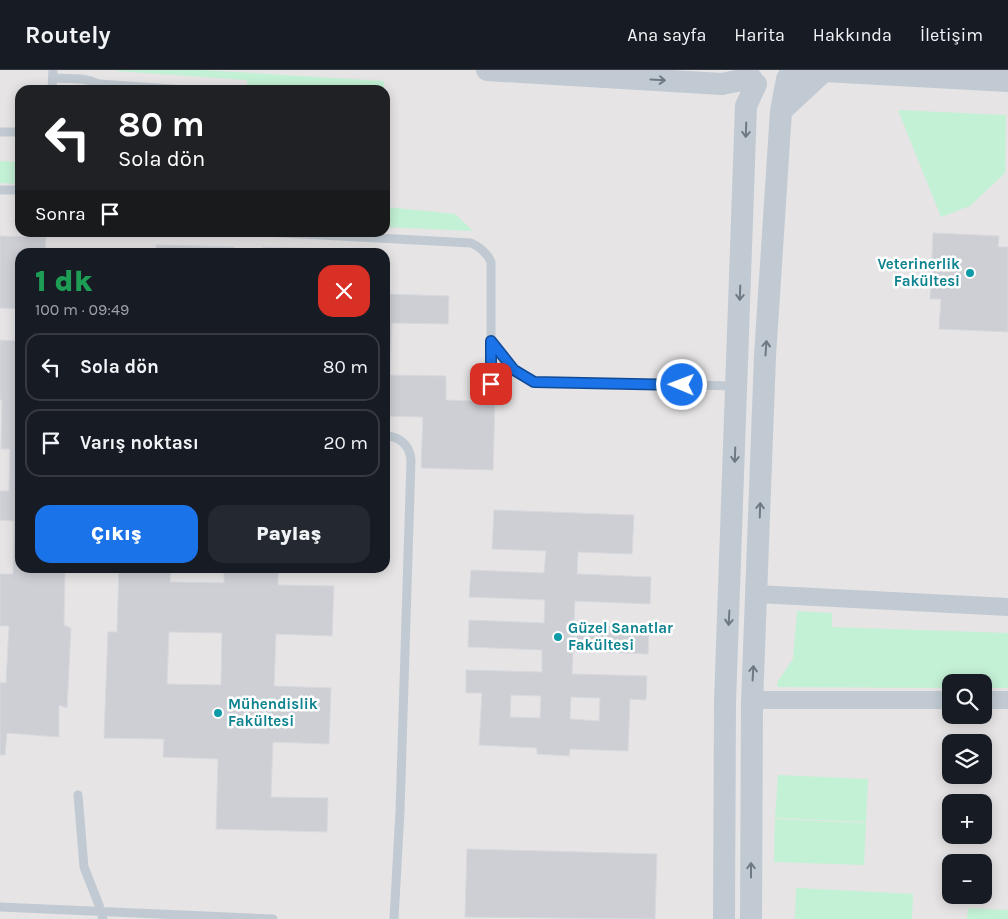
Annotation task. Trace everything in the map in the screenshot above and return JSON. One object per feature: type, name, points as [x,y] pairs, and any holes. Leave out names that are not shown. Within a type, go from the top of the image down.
[{"type":"street","points":[[487,70],[722,84],[751,77],[769,88],[776,87],[790,74],[824,70],[1008,80]]},
{"type":"street","points":[[781,111],[824,70]]},
{"type":"street","points":[[751,919],[752,700],[765,356],[781,111],[790,74]]},
{"type":"street","points":[[724,919],[725,702],[746,106],[751,77]]},
{"type":"street","points":[[722,84],[746,106]]},
{"type":"street","points":[[756,594],[1008,607]]},
{"type":"street","points":[[752,700],[942,700]]},
{"type":"street","points":[[992,700],[1008,700]]},
{"type":"lane","points":[[53,74],[91,81],[98,85]]},
{"type":"lane","points":[[0,132],[15,132]]},
{"type":"lane","points":[[0,190],[15,190]]},
{"type":"lane","points":[[352,237],[474,244],[486,253],[491,262],[491,384]]},
{"type":"lane","points":[[491,341],[514,370],[534,382],[737,386]]},
{"type":"lane","points":[[390,436],[404,443],[411,460],[400,811],[394,919]]},
{"type":"lane","points":[[78,794],[84,867],[102,915]]},
{"type":"lane","points":[[0,907],[102,915],[273,919]]},
{"type":"shaded area","points":[[0,70],[1008,70],[1008,919],[0,919]]},
{"type":"green space","points":[[201,70],[384,81],[384,85],[247,85],[247,80],[116,71]]},
{"type":"green space","points":[[898,110],[1006,115],[1005,173],[970,206],[941,217]]},
{"type":"green space","points":[[0,161],[15,162],[15,184],[0,183]]},
{"type":"green space","points":[[390,207],[455,214],[473,231],[390,227]]},
{"type":"green space","points":[[797,611],[832,613],[832,627],[1008,633],[1008,688],[992,688],[992,674],[942,674],[942,688],[777,687],[778,681],[793,659]]},
{"type":"green space","points":[[778,775],[868,779],[866,822],[775,818]]},
{"type":"green space","points":[[775,819],[866,823],[864,865],[774,862]]},
{"type":"green space","points":[[796,888],[913,894],[912,919],[795,919]]},
{"type":"green space","points":[[968,908],[1008,910],[1008,919],[967,919]]},
{"type":"building","name":"Veterinerlik Fakültesi","points":[[933,233],[999,236],[998,247],[1008,247],[1008,332],[939,329],[941,299],[930,299]]},
{"type":"building","points":[[0,236],[46,237],[45,248],[15,248],[15,309],[0,308]]},
{"type":"building","points":[[156,245],[234,247],[234,248],[156,248]]},
{"type":"building","points":[[263,247],[302,248],[263,248]]},
{"type":"building","points":[[390,294],[449,296],[448,324],[392,323],[390,375]]},
{"type":"building","points":[[0,340],[15,341],[15,573],[65,573],[64,625],[71,628],[67,708],[59,705],[59,737],[7,733],[5,755],[0,755],[0,682],[6,683],[9,626],[0,626],[0,574],[13,574],[14,521],[0,520],[0,491],[9,491],[10,449],[1,449],[2,400],[0,400]]},
{"type":"building","points":[[390,375],[446,376],[446,400],[495,402],[493,470],[421,468],[423,417],[390,416]]},
{"type":"building","name":"Güzel Sanatlar Fakültesi","points":[[494,510],[634,515],[632,554],[578,552],[577,574],[651,577],[650,604],[575,601],[574,624],[649,627],[648,654],[573,651],[572,674],[647,676],[646,700],[630,699],[628,751],[570,749],[569,756],[537,754],[537,748],[479,745],[482,693],[466,693],[466,670],[542,672],[542,650],[468,647],[469,620],[544,623],[545,600],[469,597],[471,570],[544,573],[546,551],[492,549]],"holes":[[[511,695],[541,696],[540,718],[510,717]],[[571,697],[600,698],[599,721],[570,719]]]},
{"type":"building","name":"Mühendislik Fakültesi","points":[[119,573],[171,573],[170,582],[224,583],[224,573],[278,573],[278,585],[334,586],[332,636],[276,634],[274,686],[331,688],[329,744],[273,742],[271,797],[328,798],[327,832],[216,829],[218,759],[163,757],[164,739],[104,738],[108,632],[117,632]],"holes":[[[169,632],[222,633],[221,685],[167,684]]]},
{"type":"building","points":[[467,849],[657,854],[655,919],[465,917]]},
{"type":"place","name":"Veterinerlik Fakültesi","points":[[970,273]]},
{"type":"place","name":"Güzel Sanatlar Fakültesi","points":[[558,637]]},
{"type":"place","name":"Mühendislik Fakültesi","points":[[218,713]]},
{"type":"route","points":[[491,384],[491,341],[514,370],[534,382],[682,385]]}]
